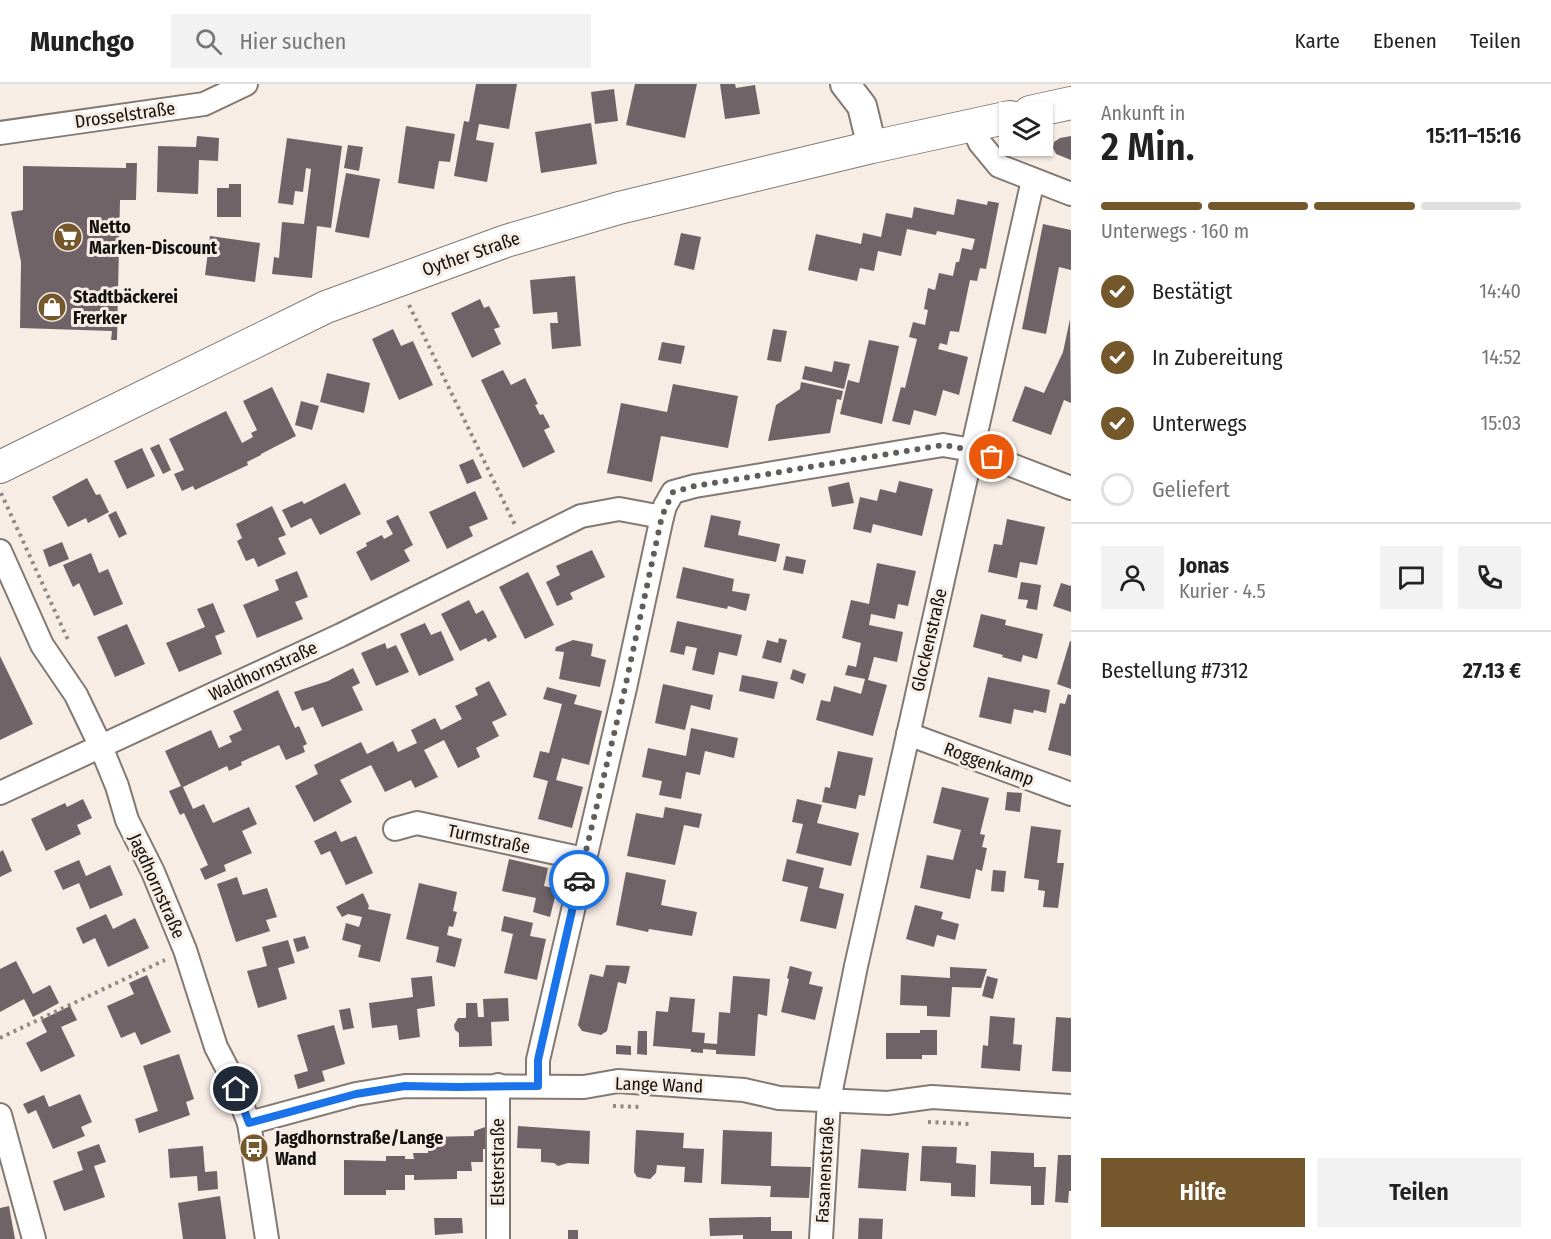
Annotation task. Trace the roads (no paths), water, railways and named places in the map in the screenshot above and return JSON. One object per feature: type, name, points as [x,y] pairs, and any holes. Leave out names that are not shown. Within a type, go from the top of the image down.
[{"type":"main road","points":[[1053,107],[1071,103]]},
{"type":"main road","name":"Oyther Straße","points":[[0,467],[326,307],[506,241],[619,208],[872,147],[999,120]]},
{"type":"street","name":"Drosselstraße","points":[[0,134],[204,104],[246,84]]},
{"type":"street","points":[[845,84],[862,106],[872,147]]},
{"type":"street","points":[[972,126],[981,143],[999,166],[1071,194]]},
{"type":"street","name":"Glockenstraße","points":[[829,1100],[856,966],[1033,180]]},
{"type":"street","points":[[538,1086],[538,1060],[625,688],[662,516],[673,492],[695,486],[943,445],[972,450],[1071,488]]},
{"type":"street","name":"Waldhornstraße","points":[[0,793],[341,635],[581,516],[619,509],[662,516]]},
{"type":"street","name":"Jagdhornstraße","points":[[0,551],[42,645],[76,694],[101,747],[117,786],[127,820],[153,872],[185,950],[216,1047],[229,1072],[249,1123],[267,1239]]},
{"type":"street","name":"Roggenkamp","points":[[908,734],[1071,794]]},
{"type":"street","name":"Turmstraße","points":[[395,829],[417,823],[584,859]]},
{"type":"street","name":"Lange Wand","points":[[249,1123],[356,1094],[405,1086],[584,1087],[618,1081],[744,1090],[779,1098],[888,1103],[932,1097],[1071,1106]]},
{"type":"street","name":"Elsterstraße","points":[[498,1085],[498,1239]]},
{"type":"street","name":"Fasanenstraße","points":[[821,1239],[829,1100]]},
{"type":"street","points":[[0,1115],[34,1239]]},
{"type":"place","name":"Netto Marken-Discount","points":[[68,237]]},
{"type":"place","name":"Stadtbäckerei Frerker","points":[[52,307]]},
{"type":"place","name":"Jagdhornstraße/Lange Wand","points":[[254,1148]]}]
